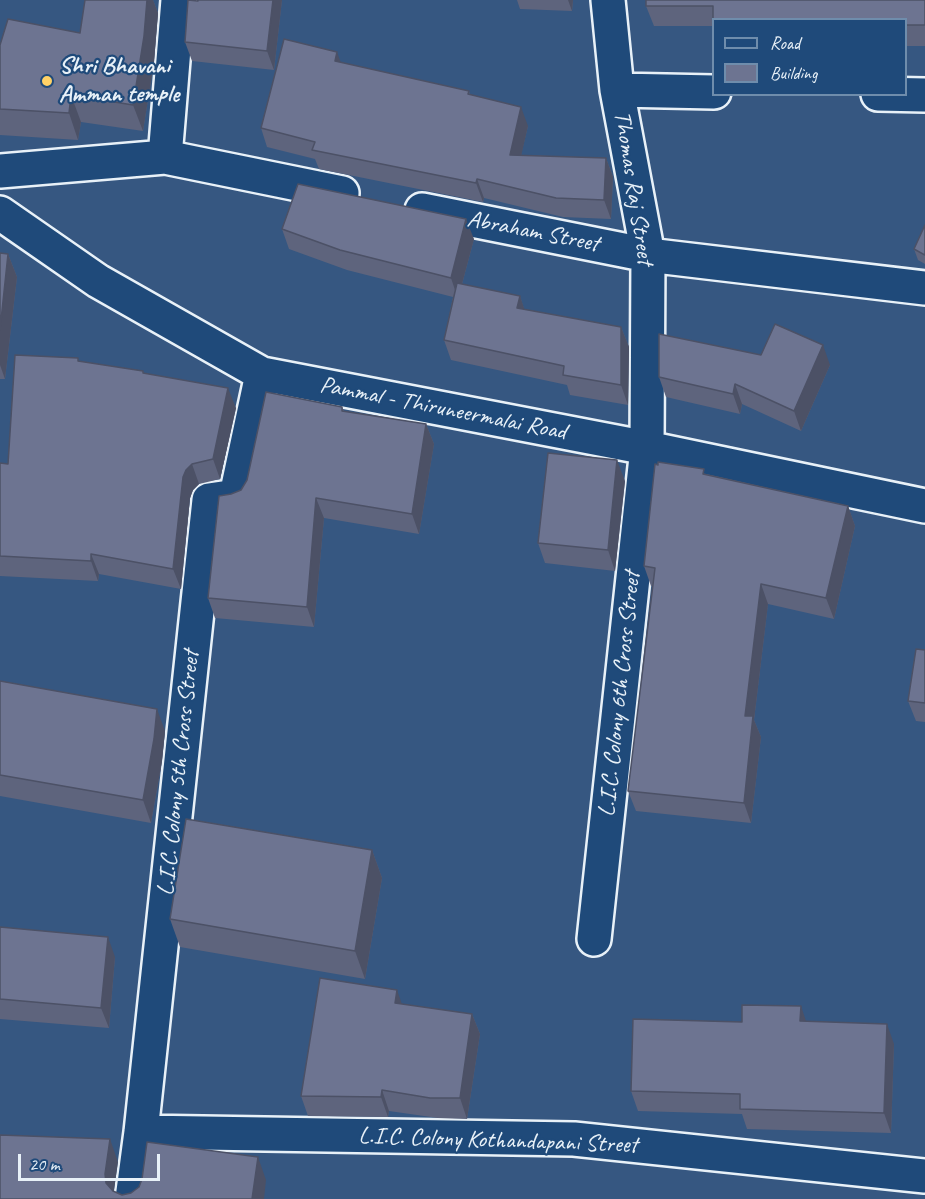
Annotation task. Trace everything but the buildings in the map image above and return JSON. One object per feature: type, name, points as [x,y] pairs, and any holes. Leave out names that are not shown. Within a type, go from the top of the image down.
[{"type":"street","points":[[165,157],[178,0]]},
{"type":"street","name":"Thomas Raj Street","points":[[608,0],[617,90],[648,255],[647,448]]},
{"type":"street","points":[[617,90],[712,92]]},
{"type":"street","points":[[907,95],[925,95]]},
{"type":"street","name":"Abraham Street","points":[[0,171],[165,157],[648,255],[925,288]]},
{"type":"street","name":"Pammal - Thiruneermalai Road","points":[[0,213],[98,281],[262,374],[647,448],[925,506]]},
{"type":"street","name":"L.I.C. Colony 5th Cross Street","points":[[132,1199],[209,500],[236,496],[262,374]]},
{"type":"street","name":"L.I.C. Colony 6th Cross Street","points":[[594,939],[647,448]]},
{"type":"street","name":"L.I.C. Colony Kothandapani Street","points":[[141,1132],[574,1139],[925,1176]]},
{"type":"place","name":"Shri Bhavani Amman temple","points":[[47,81]]}]
